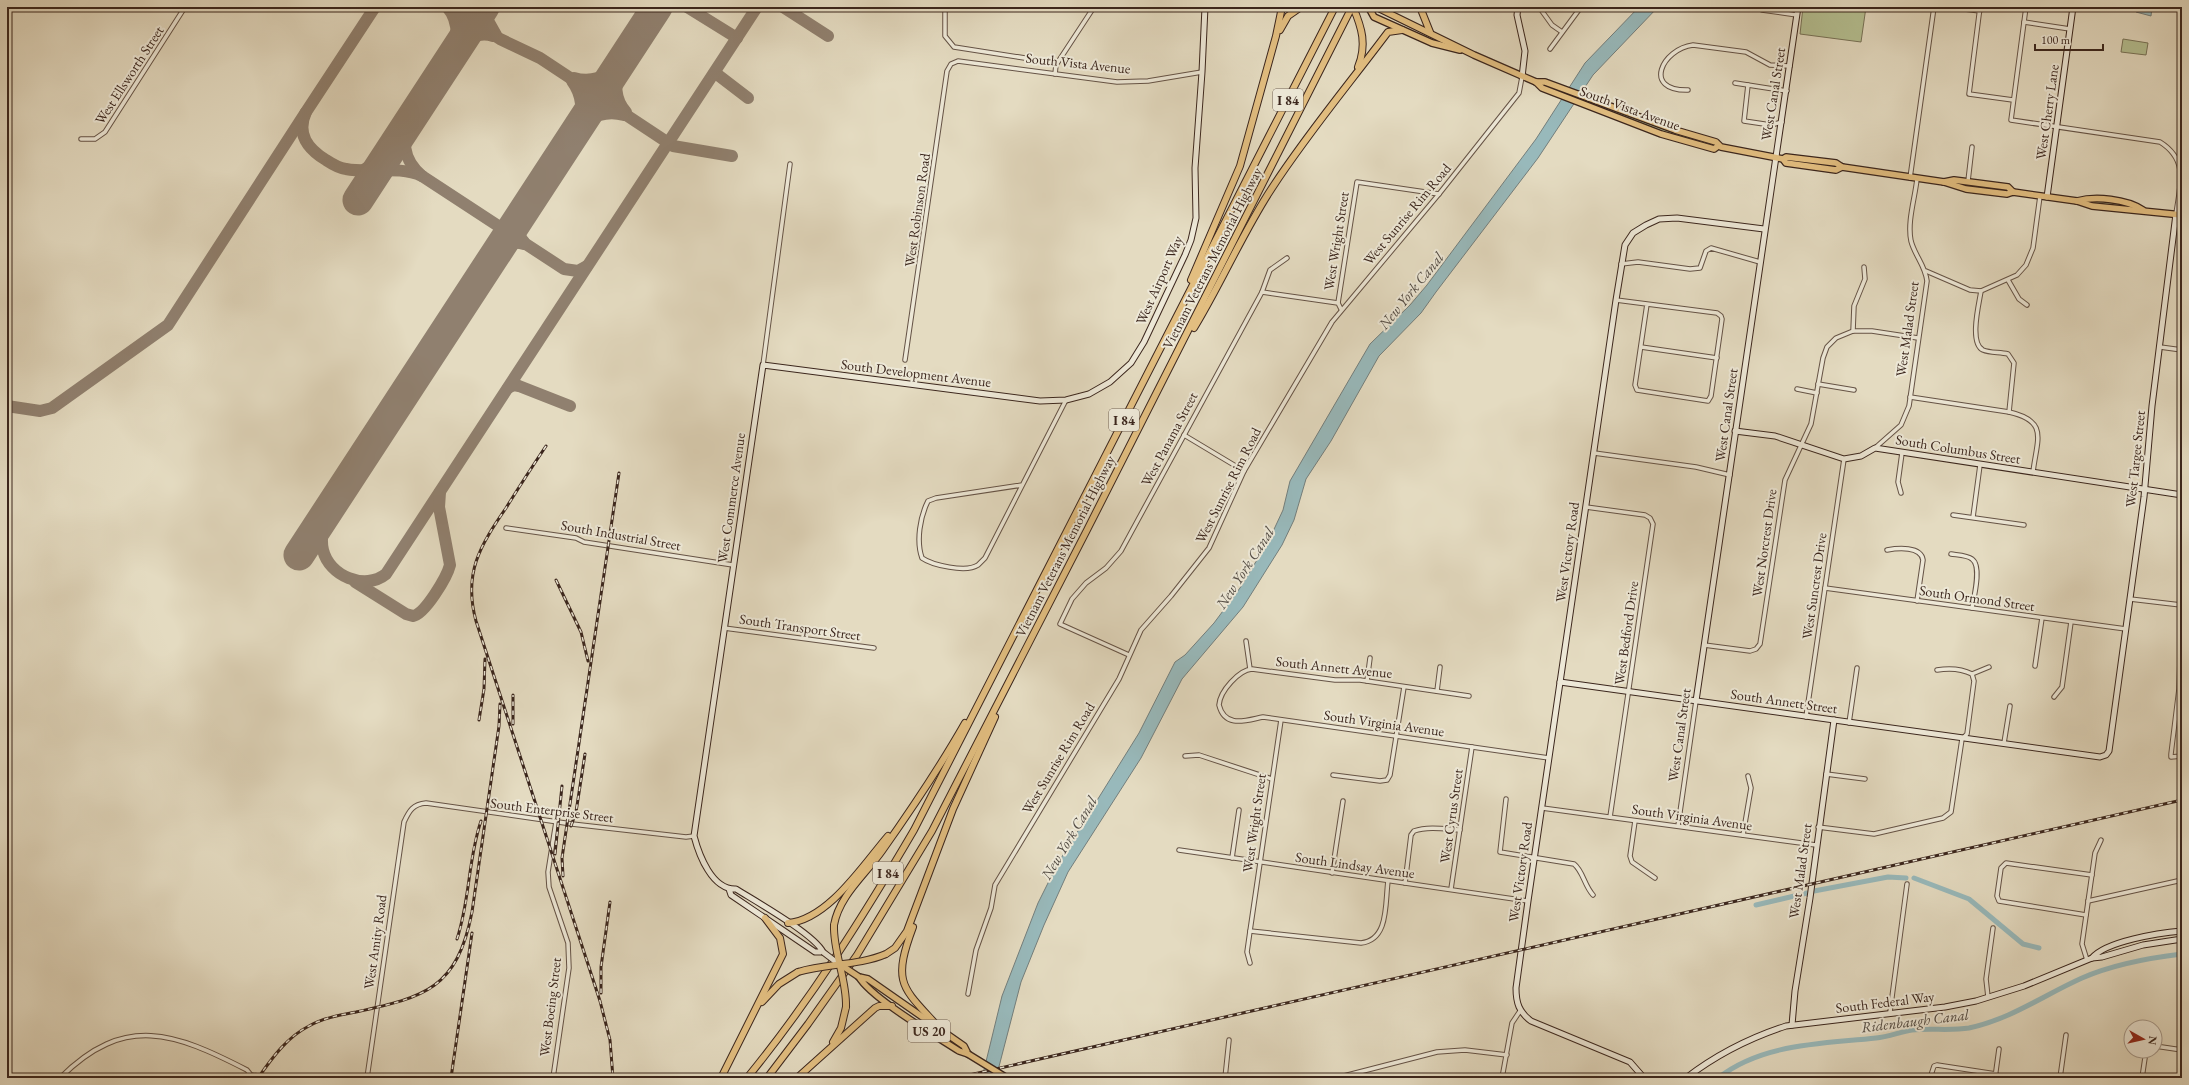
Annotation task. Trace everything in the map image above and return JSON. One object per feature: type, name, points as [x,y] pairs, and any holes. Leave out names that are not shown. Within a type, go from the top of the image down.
[{"type":"highway","points":[[1175,321],[1240,166],[1276,36],[1282,7]]},
{"type":"highway","points":[[1276,36],[1283,22],[1301,7]]},
{"type":"highway","points":[[1352,7],[1360,22],[1364,36],[1363,51],[1354,74]]},
{"type":"highway","name":"Vietnam Veterans Memorial Highway","points":[[768,1078],[838,982],[901,884],[944,808],[1170,367],[1352,7]]},
{"type":"highway","points":[[1420,7],[1430,32]]},
{"type":"highway","name":"Vietnam Veterans Memorial Highway","points":[[747,1078],[814,989],[878,891],[914,830],[1334,10]]},
{"type":"highway","points":[[1170,367],[1216,292],[1273,186],[1354,74],[1388,32],[1402,30]]},
{"type":"highway","points":[[942,1031],[909,994],[903,984],[901,971],[902,960],[953,808],[1044,614]]},
{"type":"highway","points":[[820,1057],[835,1040],[841,1028],[846,1008],[840,965],[833,935],[834,925],[841,904],[882,851],[946,756],[1005,654]]},
{"type":"highway","points":[[788,923],[806,919],[833,899],[907,814]]},
{"type":"highway","points":[[748,1024],[772,990],[787,978],[798,972],[808,969],[862,962],[886,954],[903,938],[930,874]]},
{"type":"highway","points":[[721,1078],[782,954],[780,938],[765,918]]},
{"type":"highway","points":[[797,1078],[875,1008],[892,1006]]},
{"type":"main road","name":"South Vista Avenue","points":[[1368,8],[1378,8],[1522,77],[1536,82],[1545,82],[1566,89],[1675,130],[1716,142],[1718,146],[1783,160],[1786,157],[1836,163],[1842,167],[1944,182],[1966,189],[2007,194],[2013,192],[2077,201],[2089,198],[2135,205],[2143,210],[2179,214]]},
{"type":"main road","name":"South Vista Avenue","points":[[1368,8],[1374,17],[1402,30],[1432,43],[1468,52]]},
{"type":"main road","name":"South Vista Avenue","points":[[1536,82],[1542,88],[1579,103],[1692,143],[1714,149],[1718,146]]},
{"type":"main road","name":"South Vista Avenue","points":[[1944,182],[1954,180],[1968,181],[2008,187],[2013,192]]},
{"type":"main road","points":[[840,965],[859,978],[864,986],[892,1006]]},
{"type":"main road","name":"US 20","points":[[859,978],[868,979],[964,1046],[968,1054]]},
{"type":"main road","name":"US 20","points":[[892,1006],[959,1051],[968,1054],[1007,1078]]},
{"type":"street","name":"West Ellsworth Street","points":[[81,139],[95,139],[105,132],[185,7]]},
{"type":"street","points":[[945,7],[945,36],[954,47],[1044,61],[1056,65]]},
{"type":"street","points":[[1055,74],[1056,65],[1094,7]]},
{"type":"street","name":"West Airport Way","points":[[1066,400],[1100,388],[1131,363],[1144,342],[1191,240],[1196,218],[1195,168],[1205,7]]},
{"type":"street","points":[[1518,7],[1517,14],[1525,51],[1522,77]]},
{"type":"street","points":[[1539,7],[1552,24],[1562,32]]},
{"type":"street","points":[[1550,49],[1581,7]]},
{"type":"street","points":[[1754,7],[1762,10],[1797,15]]},
{"type":"street","name":"West Canal Street","points":[[1678,826],[1730,475],[1764,229],[1775,158],[1783,122],[1798,7]]},
{"type":"street","points":[[1910,178],[1934,7]]},
{"type":"street","points":[[1949,7],[1980,9],[1969,94],[2014,100]]},
{"type":"street","points":[[2026,7],[2011,120],[2057,126]]},
{"type":"street","name":"West Cherry Lane","points":[[2048,197],[2073,7]]},
{"type":"street","points":[[2024,22],[2070,28]]},
{"type":"street","points":[[1688,90],[1679,90],[1667,85],[1662,80],[1660,74],[1663,64],[1679,49],[1686,46],[1693,45],[1746,52],[1770,65],[1790,66]]},
{"type":"street","name":"South Vista Avenue","points":[[951,64],[958,61],[1101,80],[1140,82],[1202,72]]},
{"type":"street","name":"West Robinson Road","points":[[905,360],[947,71],[951,64]]},
{"type":"street","name":"West Sunrise Rim Road","points":[[968,994],[976,950],[991,908],[995,885],[1119,678],[1141,630],[1171,596],[1209,548],[1244,471],[1341,309],[1439,194],[1519,94],[1522,77]]},
{"type":"street","points":[[1735,83],[1787,91]]},
{"type":"street","points":[[1748,85],[1744,122],[1771,125],[1783,122]]},
{"type":"street","name":"West Targee Street","points":[[2057,126],[2151,139],[2167,146],[2179,163],[2181,179],[2179,214],[2160,347],[2130,599],[2109,751],[2106,756]]},
{"type":"street","points":[[1968,181],[1972,147]]},
{"type":"street","name":"West Commerce Avenue","points":[[694,836],[790,164]]},
{"type":"street","name":"West Malad Street","points":[[1875,448],[1901,425],[1907,413],[1910,397],[1927,281],[1926,270],[1911,241],[1910,230],[1917,179]]},
{"type":"street","name":"West Wright Street","points":[[1338,303],[1357,182],[1439,194]]},
{"type":"street","points":[[1926,270],[1970,290],[1981,291],[2008,280],[2022,270],[2030,257],[2040,196]]},
{"type":"street","name":"West Victory Road","points":[[1520,1010],[1516,1000],[1516,988],[1625,245],[1633,233],[1659,219],[1677,218],[1764,229]]},
{"type":"street","points":[[1621,264],[1638,262],[1690,269],[1700,268],[1706,251],[1711,248],[1760,262]]},
{"type":"street","name":"West Panama Street","points":[[1129,655],[1060,624],[1072,599],[1086,583],[1106,568],[1121,551],[1262,292],[1270,270],[1287,258]]},
{"type":"street","points":[[1864,267],[1865,279],[1854,306],[1854,331],[1872,331],[1918,338]]},
{"type":"street","points":[[2008,280],[2019,299],[2027,306]]},
{"type":"street","points":[[1981,291],[1975,338],[1978,346],[1984,350],[2003,353],[2012,357],[2015,369],[2009,412]]},
{"type":"street","points":[[1262,292],[1338,303],[1341,309]]},
{"type":"street","points":[[1616,300],[1647,304],[1716,313],[1721,316],[1722,319],[1717,358],[1711,396],[1708,401],[1637,390],[1635,385],[1647,304]]},
{"type":"street","name":"West Norcrest Drive","points":[[1704,645],[1750,650],[1756,649],[1760,644],[1783,487],[1811,424],[1823,358],[1828,347],[1836,338],[1854,331]]},
{"type":"street","points":[[1641,347],[1717,358]]},
{"type":"street","points":[[2160,347],[2182,350]]},
{"type":"street","name":"South Development Avenue","points":[[762,365],[1040,401],[1066,400]]},
{"type":"street","points":[[1818,384],[1854,390]]},
{"type":"street","points":[[1797,390],[1817,393]]},
{"type":"street","points":[[1910,397],[2009,412],[2030,419],[2036,426],[2038,434],[2033,472]]},
{"type":"street","points":[[1022,485],[936,498],[928,501],[924,510],[918,547],[922,558],[931,564],[966,568],[977,566],[985,558],[1066,400]]},
{"type":"street","points":[[1735,431],[1775,436],[1844,459]]},
{"type":"street","points":[[1184,435],[1244,471]]},
{"type":"street","name":"South Columbus Street","points":[[1844,459],[1861,456],[1875,448],[2182,495]]},
{"type":"street","points":[[1594,453],[1696,467],[1730,475]]},
{"type":"street","points":[[1900,494],[1898,482],[1902,453]]},
{"type":"street","name":"West Suncrest Drive","points":[[1806,717],[1844,459]]},
{"type":"street","points":[[1972,517],[1980,465]]},
{"type":"street","name":"West Bedford Drive","points":[[1586,507],[1644,515],[1652,521],[1610,817]]},
{"type":"street","points":[[1953,514],[2024,525]]},
{"type":"street","name":"South Industrial Street","points":[[506,528],[576,538],[584,542],[733,565]]},
{"type":"street","points":[[1887,550],[1898,548],[1917,551],[1921,554],[1923,560],[1917,601]]},
{"type":"street","points":[[1950,554],[1971,558],[1976,562],[1978,570],[1972,608]]},
{"type":"street","name":"South Ormond Street","points":[[1825,588],[2126,629]]},
{"type":"street","points":[[2182,595],[2179,689],[2171,757],[2182,756]]},
{"type":"street","points":[[2130,599],[2181,605]]},
{"type":"street","points":[[2035,666],[2042,618]]},
{"type":"street","points":[[2054,697],[2062,687],[2071,622]]},
{"type":"street","name":"South Transport Street","points":[[724,628],[874,648]]},
{"type":"street","points":[[1246,642],[1250,669]]},
{"type":"street","points":[[1367,681],[1370,658]]},
{"type":"street","points":[[1437,691],[1440,667]]},
{"type":"street","points":[[1972,674],[1989,667]]},
{"type":"street","points":[[1850,722],[1857,668]]},
{"type":"street","points":[[1818,827],[1874,834],[1943,818],[1951,812],[1962,738],[1967,734],[1974,681],[1972,674],[1966,671],[1946,668],[1937,670]]},
{"type":"street","name":"South Annett Avenue","points":[[1250,669],[1335,680],[1367,681],[1469,696]]},
{"type":"street","name":"South Virginia Avenue","points":[[1250,669],[1241,673],[1223,693],[1219,700],[1220,709],[1226,716],[1240,722],[1263,717],[1549,758]]},
{"type":"street","name":"South Annett Street","points":[[1560,682],[2100,757],[2106,756]]},
{"type":"street","points":[[1333,774],[1380,781],[1387,780],[1390,775],[1404,686]]},
{"type":"street","points":[[2004,743],[2010,706]]},
{"type":"street","name":"West Wright Street","points":[[1250,963],[1247,952],[1281,720]]},
{"type":"street","name":"West Malad Street","points":[[1792,1025],[1795,991],[1810,898],[1818,827],[1834,720]]},
{"type":"street","name":"West Cyrus Street","points":[[1451,889],[1472,747]]},
{"type":"street","points":[[1185,756],[1199,755],[1272,779]]},
{"type":"street","points":[[1826,774],[1865,779]]},
{"type":"street","points":[[1743,835],[1751,788],[1748,776]]},
{"type":"street","points":[[1506,799],[1500,852],[1574,864],[1578,867],[1585,885],[1593,895]]},
{"type":"street","points":[[1332,873],[1342,801]]},
{"type":"street","name":"South Enterprise Street","points":[[410,810],[419,804],[426,803],[556,822],[686,837],[694,836]]},
{"type":"street","name":"South Virginia Avenue","points":[[1542,808],[1816,845]]},
{"type":"street","name":"West Amity Road","points":[[367,1078],[404,822],[410,810]]},
{"type":"street","points":[[1232,858],[1239,810]]},
{"type":"street","points":[[1635,821],[1630,856],[1632,862],[1656,878]]},
{"type":"street","name":"West Boeing Street","points":[[553,1078],[569,968],[568,943],[549,887],[548,872],[556,822]]},
{"type":"street","points":[[1405,883],[1411,835],[1414,831],[1420,828],[1460,830]]},
{"type":"street","points":[[694,836],[697,849],[709,871],[729,889],[731,895],[815,952],[823,952]]},
{"type":"street","points":[[2089,959],[2082,944],[2095,853],[2101,840]]},
{"type":"street","name":"South Lindsay Avenue","points":[[1179,850],[1528,901]]},
{"type":"street","points":[[2086,915],[1998,899],[1998,889],[2003,864],[2092,875]]},
{"type":"street","points":[[2088,901],[2182,880]]},
{"type":"street","points":[[1250,930],[1361,943],[1375,940],[1383,926],[1388,881]]},
{"type":"street","points":[[1890,1012],[1907,884]]},
{"type":"street","points":[[729,889],[736,889],[788,923],[820,945],[823,952],[840,965]]},
{"type":"street","points":[[1988,998],[1986,979],[1992,928]]},
{"type":"street","name":"South Federal Way","points":[[2089,959],[2097,952],[2128,941],[2182,931]]},
{"type":"street","name":"South Federal Way","points":[[1686,1078],[1727,1051],[1764,1033],[1792,1025],[1890,1012],[1945,1007],[1988,998],[2036,981],[2089,959],[2102,957],[2143,945],[2182,939]]},
{"type":"street","points":[[1502,1078],[1512,1023],[1520,1010],[1532,1021],[1630,1062],[1644,1078]]},
{"type":"street","points":[[60,1078],[80,1059],[96,1049],[117,1040],[150,1035],[195,1044],[247,1070],[251,1075],[274,1078]]},
{"type":"street","points":[[2060,1078],[2066,1035]]},
{"type":"street","points":[[1225,1078],[1229,1040]]},
{"type":"street","points":[[2163,1047],[2182,1050]]},
{"type":"street","points":[[1930,1078],[1934,1066],[1996,1076],[1999,1049]]},
{"type":"street","points":[[1336,1078],[1437,1052],[1464,1050],[1507,1054]]},
{"type":"street","points":[[2142,1078],[2145,1059]]},
{"type":"green space","points":[[1803,7],[1866,7],[1861,42],[1800,34]]},
{"type":"green space","points":[[2123,39],[2148,43],[2146,55],[2121,52]]},
{"type":"green space","points":[[1588,101],[1699,141],[1655,129],[1587,102]]},
{"type":"green space","points":[[1954,182],[2007,189],[2007,190],[1951,184]]},
{"type":"green space","points":[[2089,200],[2133,206],[2130,208],[2081,202]]},
{"type":"water","points":[[1639,7],[1658,7],[1593,75],[1538,158],[1421,313],[1379,356],[1331,441],[1306,479],[1294,520],[1282,545],[1243,607],[1182,679],[1141,758],[1068,872],[1044,925],[1021,982],[996,1078],[982,1078],[1002,996],[1038,903],[1058,863],[1139,733],[1175,662],[1185,655],[1214,623],[1240,588],[1269,540],[1283,510],[1290,481],[1370,344],[1410,305],[1427,285],[1536,139],[1585,63]]},
{"type":"water","points":[[2136,7],[2152,7],[2151,16],[2136,12]]},
{"type":"waterway","points":[[1814,891],[1888,877],[1906,878]]},
{"type":"waterway","points":[[1914,878],[1969,899],[2023,944],[2039,948]]},
{"type":"waterway","points":[[1756,905],[1807,893]]},
{"type":"waterway","name":"Ridenbaugh Canal","points":[[1718,1078],[1735,1066],[1754,1058],[1794,1047],[1880,1037],[1912,1030],[1962,1029],[1984,1024],[2013,1013],[2094,973],[2131,962],[2182,954]]},
{"type":"taxiway","points":[[375,7],[306,112],[302,127],[303,134],[309,146],[314,151],[340,168],[365,171],[394,170],[422,176]]},
{"type":"taxiway","points":[[447,7],[455,22],[457,39],[455,51]]},
{"type":"taxiway","points":[[450,7],[500,39],[540,58],[673,146],[732,156]]},
{"type":"taxiway","points":[[488,7],[487,19],[496,35]]},
{"type":"taxiway","points":[[654,13],[662,7]]},
{"type":"taxiway","points":[[687,7],[737,38]]},
{"type":"taxiway","points":[[327,513],[322,545],[327,559],[332,567],[340,574],[358,581],[378,579],[386,574],[757,7]]},
{"type":"taxiway","points":[[783,7],[828,36]]},
{"type":"taxiway","points":[[455,51],[467,40],[477,36],[493,36]]},
{"type":"taxiway","points":[[619,67],[616,91],[619,102],[626,112]]},
{"type":"taxiway","points":[[574,78],[586,80],[598,78],[619,67]]},
{"type":"taxiway","points":[[718,75],[748,98]]},
{"type":"taxiway","points":[[572,81],[578,92],[581,104],[581,116],[578,128]]},
{"type":"taxiway","points":[[7,406],[40,411],[52,408],[168,325],[306,112]]},
{"type":"taxiway","points":[[578,128],[594,117],[600,115],[611,113],[624,115]]},
{"type":"taxiway","points":[[412,116],[406,133],[405,148],[410,163],[422,176],[564,269],[578,271],[587,266]]},
{"type":"taxiway","points":[[365,169],[387,155]]},
{"type":"taxiway","points":[[522,214],[518,229],[521,239],[524,242]]},
{"type":"taxiway","points":[[497,253],[509,244],[524,244]]},
{"type":"taxiway","points":[[508,388],[514,385],[519,386],[570,406]]},
{"type":"taxiway","points":[[355,582],[406,614],[413,616],[418,614],[423,609],[440,586],[450,565],[439,507],[440,492]]},
{"type":"runway","points":[[358,200],[484,7]]},
{"type":"runway","points":[[299,555],[657,7]]},
{"type":"railway","points":[[546,446],[482,548],[476,561],[473,574],[472,604],[476,621],[600,1001],[610,1040],[613,1078]]},
{"type":"railway","points":[[563,876],[562,858],[619,473]]},
{"type":"railway","points":[[556,580],[581,632],[588,661]]},
{"type":"railway","points":[[479,720],[484,689],[485,659]]},
{"type":"railway","points":[[513,695],[513,724]]},
{"type":"railway","points":[[258,1078],[287,1042],[314,1023],[401,1001],[419,994],[434,985],[447,974],[457,958],[466,938],[472,912],[499,726],[500,704]]},
{"type":"railway","points":[[571,826],[576,812],[585,754]]},
{"type":"railway","points":[[555,854],[562,786]]},
{"type":"railway","points":[[956,1078],[2182,800]]},
{"type":"railway","points":[[457,939],[481,821]]},
{"type":"railway","points":[[601,993],[601,967],[610,902]]},
{"type":"railway","points":[[451,1078],[472,933]]},
{"type":"water label","name":"New York Canal","points":[[1411,291]]},
{"type":"water label","name":"New York Canal","points":[[1245,568]]},
{"type":"water label","name":"New York Canal","points":[[1069,838]]}]
